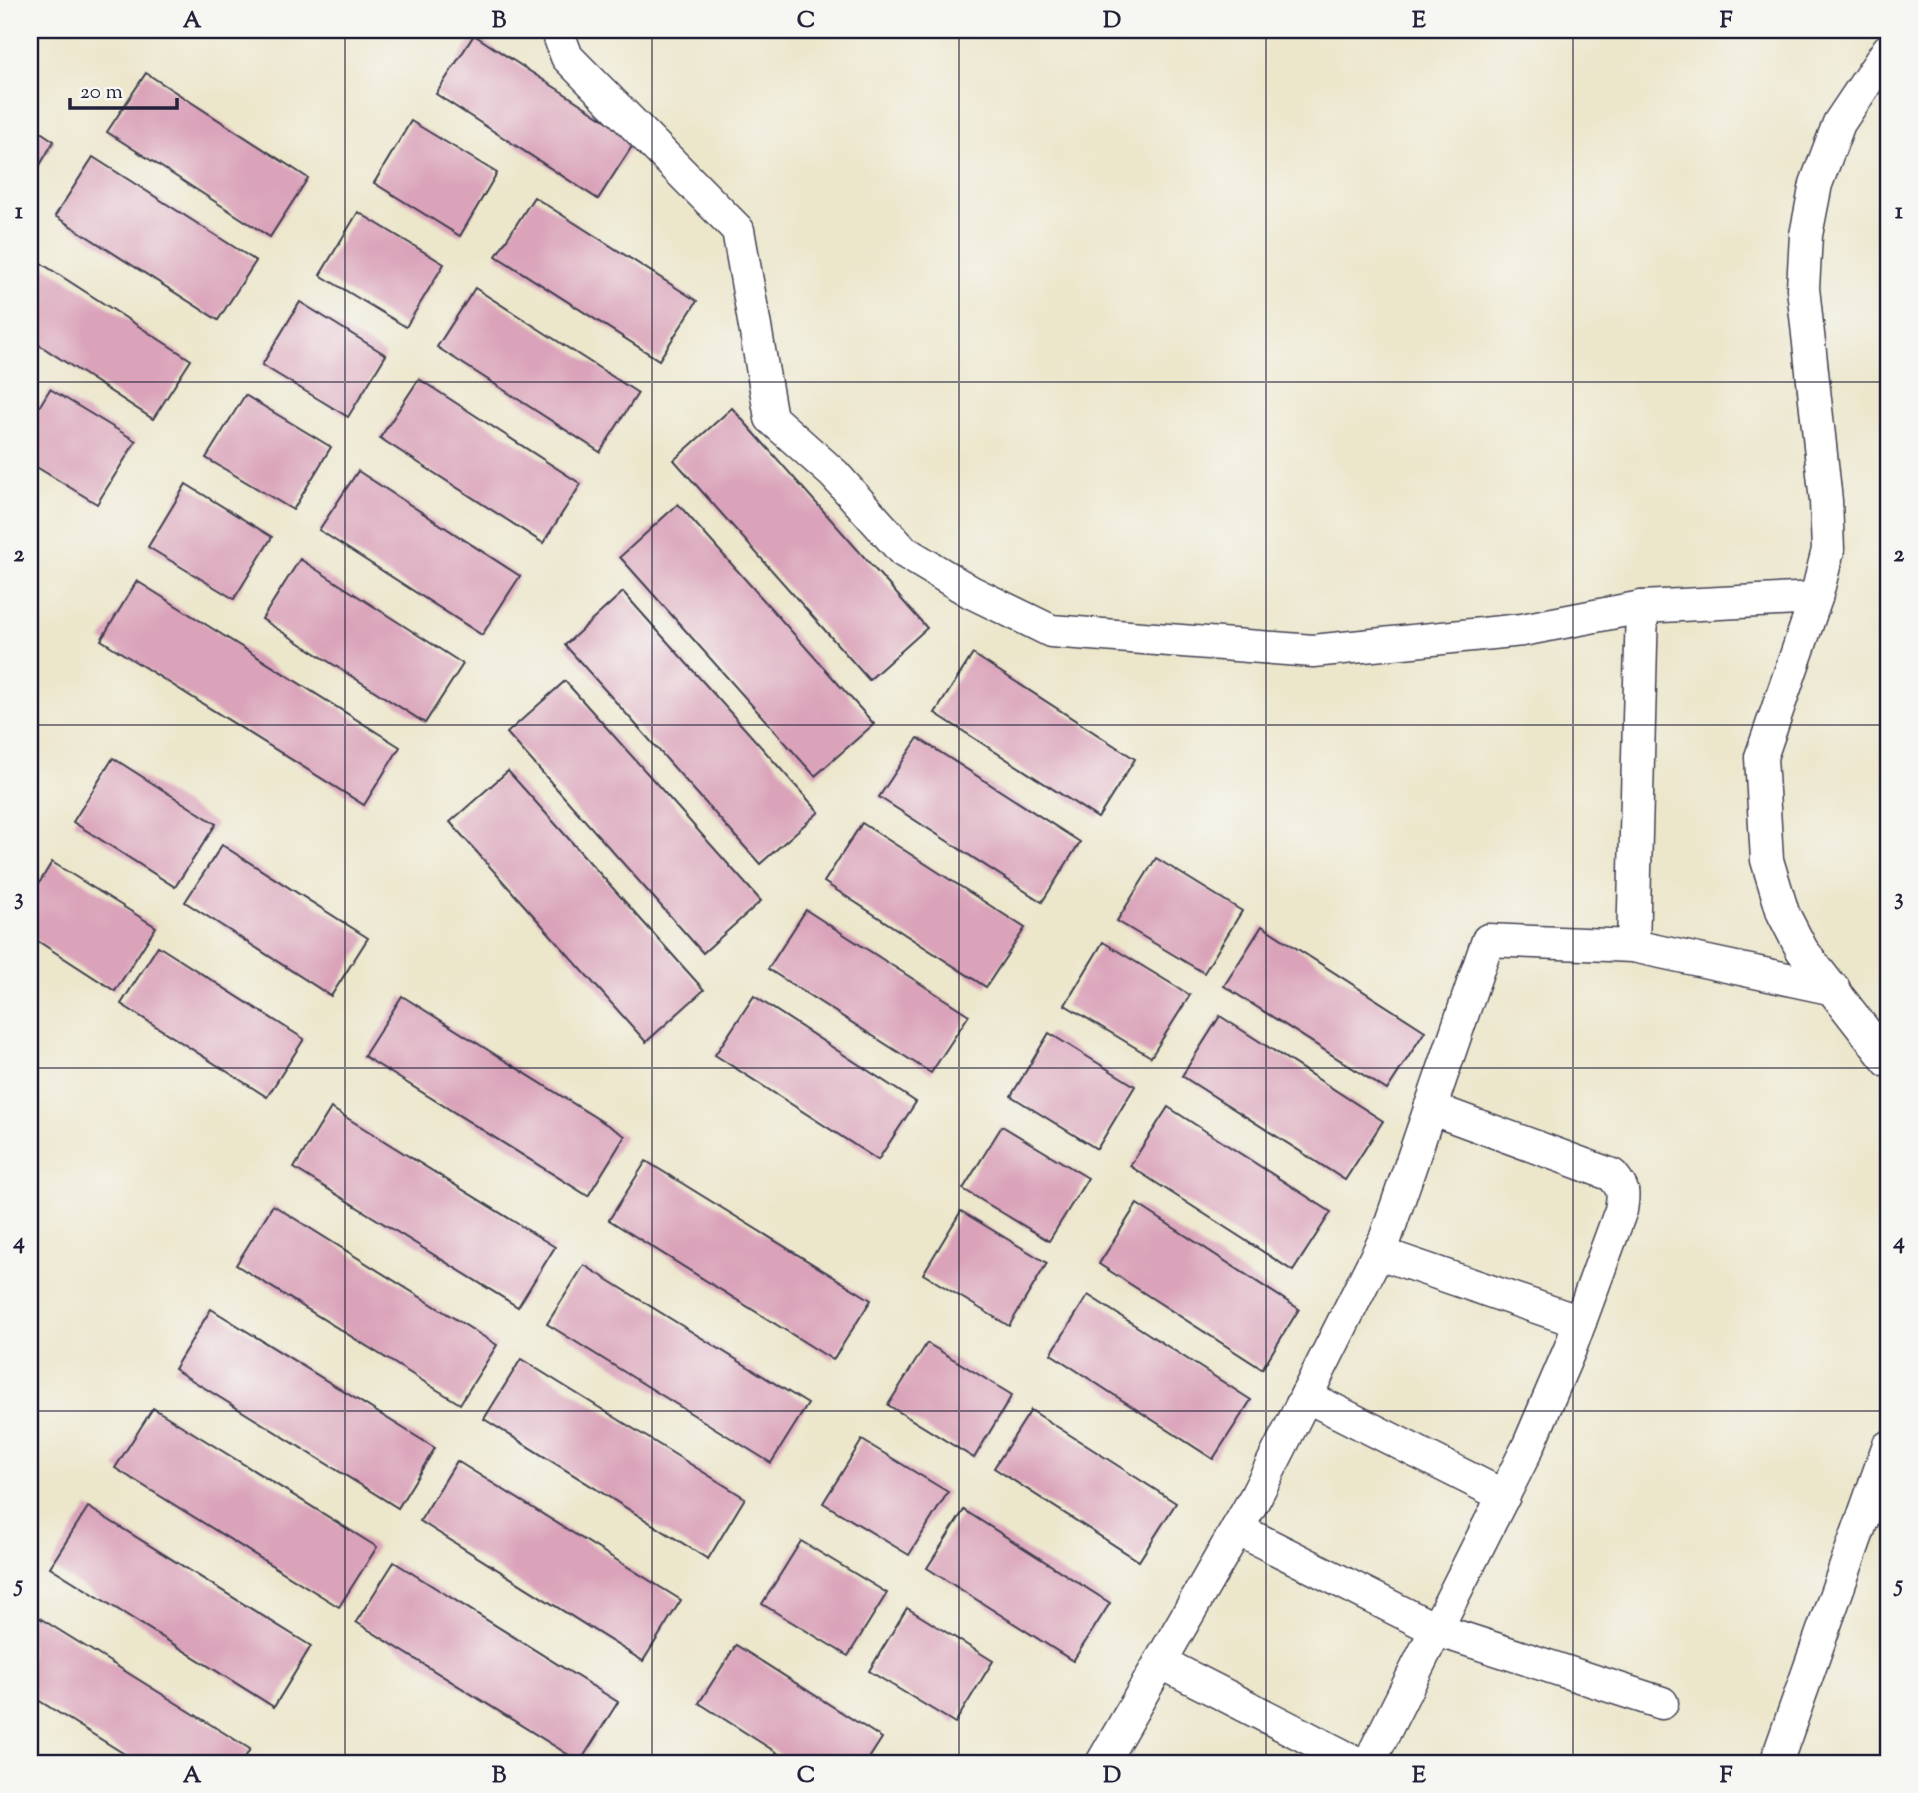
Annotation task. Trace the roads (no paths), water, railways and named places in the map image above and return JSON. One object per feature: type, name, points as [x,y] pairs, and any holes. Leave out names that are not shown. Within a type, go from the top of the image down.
[{"type":"street","points":[[557,30],[567,57],[738,230],[771,418],[834,474],[903,551],[971,592],[1051,631],[1313,651],[1522,630],[1642,607],[1816,598]]},
{"type":"street","points":[[1888,50],[1839,123],[1816,184],[1806,234],[1803,288],[1826,501],[1828,550],[1816,598],[1761,757],[1767,860],[1783,913],[1802,950],[1888,1061]]},
{"type":"street","points":[[1633,946],[1642,607]]},
{"type":"street","points":[[1102,1763],[1237,1529],[1386,1237],[1488,940],[1633,946],[1833,989]]},
{"type":"street","points":[[1369,1763],[1528,1447],[1580,1322],[1624,1194],[1612,1175],[1430,1108]]},
{"type":"street","points":[[1378,1253],[1580,1322]]},
{"type":"street","points":[[1306,1396],[1504,1496]]},
{"type":"street","points":[[1776,1763],[1888,1447]]},
{"type":"street","points":[[1237,1529],[1437,1630],[1662,1703]]},
{"type":"street","points":[[1160,1662],[1357,1763]]}]
